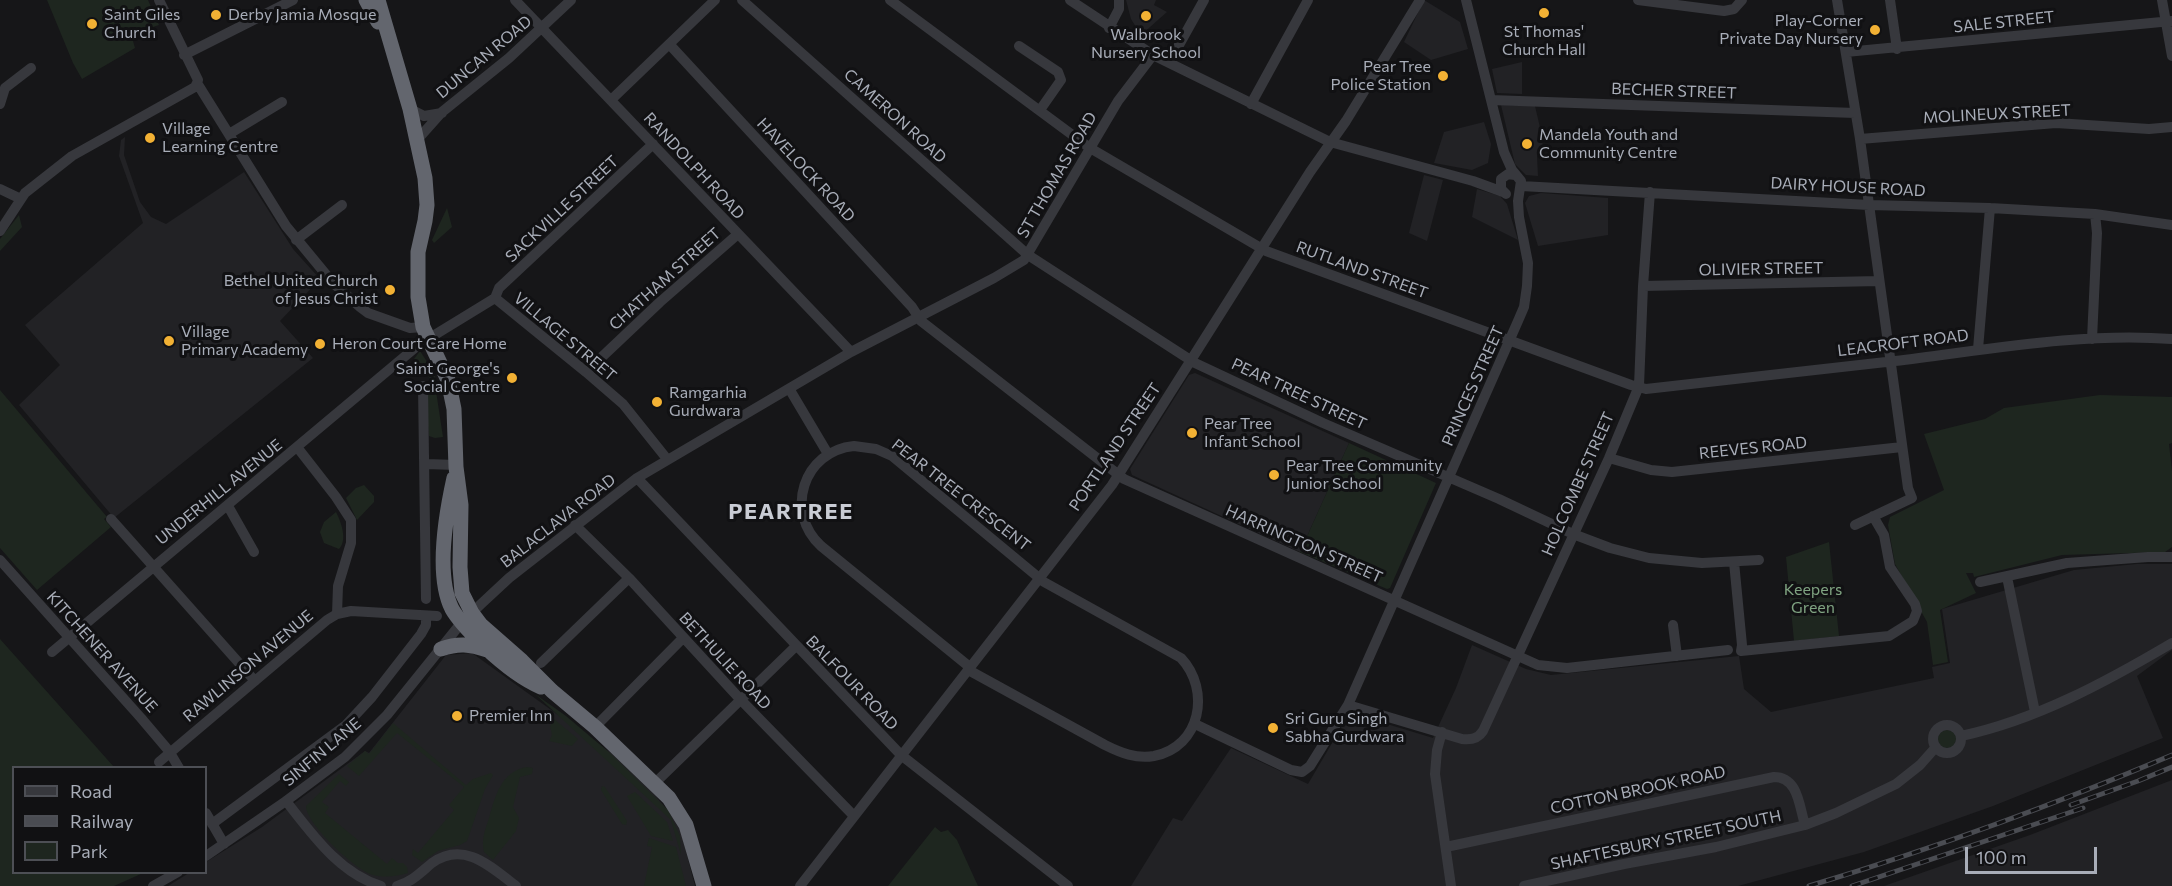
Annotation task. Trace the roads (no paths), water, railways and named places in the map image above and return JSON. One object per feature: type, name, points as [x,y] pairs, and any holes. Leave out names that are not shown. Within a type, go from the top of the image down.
[{"type":"highway","points":[[366,0],[390,43]]},
{"type":"highway","points":[[378,0],[418,139],[425,178],[427,205],[417,258],[418,297],[422,338],[440,360],[451,393],[461,505],[461,587],[467,618],[489,651],[516,672],[552,691]]},
{"type":"highway","points":[[467,618],[481,625],[522,661],[552,691],[655,783],[674,804],[686,825],[704,884]]},
{"type":"highway","points":[[441,649],[467,644],[489,651]]},
{"type":"street","points":[[0,231],[21,199],[72,156],[195,87],[198,80],[159,0]]},
{"type":"street","points":[[184,55],[293,0]]},
{"type":"street","name":"RANDOLPH ROAD","points":[[515,0],[851,352]]},
{"type":"street","name":"DUNCAN ROAD","points":[[418,139],[442,112],[542,28],[571,0]]},
{"type":"street","points":[[611,100],[714,0]]},
{"type":"street","name":"CAMERON ROAD","points":[[742,0],[1028,255]]},
{"type":"street","name":"RUTLAND STREET","points":[[890,0],[1090,148],[1262,248],[1509,341],[1639,386]]},
{"type":"street","points":[[1070,0],[1153,55],[1330,142],[1473,181],[1512,195],[1520,189],[1521,181],[1515,175],[1504,152],[1466,0]]},
{"type":"street","points":[[1109,28],[1119,9],[1119,0]]},
{"type":"street","points":[[1168,63],[1204,0]]},
{"type":"street","points":[[1251,104],[1308,0]]},
{"type":"street","name":"PORTLAND STREET","points":[[800,886],[1108,490],[1346,120],[1420,0]]},
{"type":"street","points":[[1638,0],[1724,11],[1734,9],[1742,0]]},
{"type":"street","points":[[1837,0],[1860,139],[1908,488],[1912,498],[1855,525]]},
{"type":"street","points":[[1890,0],[1897,48]]},
{"type":"street","points":[[2162,0],[2169,22],[2172,57]]},
{"type":"street","name":"SALE STREET","points":[[1846,52],[2169,22]]},
{"type":"street","name":"HAVELOCK ROAD","points":[[670,45],[918,316]]},
{"type":"street","points":[[1019,46],[1058,72],[1061,80],[1040,110]]},
{"type":"street","name":"ST THOMAS ROAD","points":[[667,459],[790,390],[851,352],[1005,272],[1028,255],[1118,101],[1153,55]]},
{"type":"street","points":[[0,104],[5,88],[31,68]]},
{"type":"street","points":[[197,83],[202,87],[296,240],[333,283],[368,313],[410,328],[422,338]]},
{"type":"street","name":"BECHER STREET","points":[[1491,100],[1856,113]]},
{"type":"street","points":[[229,134],[282,102]]},
{"type":"street","name":"DUNCAN ROAD","points":[[410,109],[424,116],[442,112]]},
{"type":"street","name":"MOLINEUX STREET","points":[[1860,139],[2056,123],[2149,129],[2172,126]]},
{"type":"street","name":"SACKVILLE STREET","points":[[495,298],[499,288],[652,144]]},
{"type":"street","points":[[1504,152],[1500,186],[1504,192]]},
{"type":"street","points":[[1473,181],[1502,179],[1508,174],[1515,175]]},
{"type":"street","points":[[0,189],[21,199]]},
{"type":"street","name":"DAIRY HOUSE ROAD","points":[[1520,189],[1650,192],[1869,205],[1990,208],[2095,214],[2172,225]]},
{"type":"street","name":"PRINCES STREET","points":[[1195,724],[1298,772],[1306,771],[1348,705],[1524,307],[1528,263],[1519,217],[1520,189]]},
{"type":"street","name":"PRINCES STREET","points":[[1504,192],[1519,217]]},
{"type":"street","name":"HOLCOMBE STREET","points":[[1348,705],[1469,740],[1479,736],[1609,458],[1639,386],[1650,192]]},
{"type":"street","points":[[296,240],[342,205]]},
{"type":"street","points":[[1978,349],[1990,208]]},
{"type":"street","points":[[2092,339],[2097,233],[2095,214]]},
{"type":"street","name":"CHATHAM STREET","points":[[586,372],[738,234]]},
{"type":"street","name":"PEAR TREE STREET","points":[[1028,255],[1190,360],[1323,423],[1573,534],[1610,549],[1649,558],[1702,563],[1759,560]]},
{"type":"street","name":"OLIVIER STREET","points":[[1643,286],[1879,281]]},
{"type":"street","name":"VILLAGE STREET","points":[[422,338],[495,298],[622,404],[662,450],[667,459]]},
{"type":"street","name":"HARRINGTON STREET","points":[[918,316],[925,325],[1118,475],[1516,657],[1544,666],[1567,668],[1728,650]]},
{"type":"street","name":"UNDERHILL AVENUE","points":[[52,652],[297,447],[410,360],[422,338]]},
{"type":"street","name":"LEACROFT ROAD","points":[[1639,386],[1646,389],[1978,349],[2092,339],[2172,339]]},
{"type":"street","points":[[423,386],[426,464],[426,598]]},
{"type":"street","points":[[790,390],[828,454],[815,465],[803,490],[801,508],[808,532],[821,546],[972,672],[1124,754],[1149,757],[1166,752],[1182,740],[1195,724]]},
{"type":"street","name":"PEAR TREE CRESCENT","points":[[828,454],[854,446],[867,447],[886,453],[1040,578],[1181,658],[1192,673],[1199,694],[1199,708],[1195,724]]},
{"type":"street","points":[[297,447],[336,496],[351,520],[351,543],[338,586],[337,614]]},
{"type":"street","name":"REEVES ROAD","points":[[1609,458],[1651,470],[1672,472],[1902,447]]},
{"type":"street","name":"BALACLAVA ROAD","points":[[467,618],[509,578],[637,478],[667,459]]},
{"type":"street","points":[[426,464],[456,466]]},
{"type":"street","name":"BALFOUR ROAD","points":[[637,478],[901,755],[1068,886]]},
{"type":"street","points":[[228,506],[254,552]]},
{"type":"street","points":[[1734,562],[1741,648],[1889,636],[1912,621],[1917,611],[1915,604],[1890,567],[1884,535],[1873,516]]},
{"type":"street","points":[[111,519],[255,681]]},
{"type":"street","name":"BETHULIE ROAD","points":[[576,525],[854,816]]},
{"type":"street","points":[[1980,582],[2067,563],[2172,557]]},
{"type":"street","name":"KITCHENER AVENUE","points":[[0,560],[169,752],[178,766]]},
{"type":"street","points":[[2007,577],[2035,712]]},
{"type":"street","points":[[541,663],[546,651],[629,578]]},
{"type":"street","name":"RAWLINSON AVENUE","points":[[159,762],[337,614],[351,612],[431,616]]},
{"type":"street","name":"SINFIN LANE","points":[[209,822],[333,736],[359,712],[421,634],[431,616]]},
{"type":"street","name":"SINFIN LANE","points":[[207,855],[345,757],[396,705],[467,618]]},
{"type":"street","points":[[1673,625],[1677,656]]},
{"type":"street","points":[[595,727],[683,638]]},
{"type":"street","points":[[1961,736],[2003,725],[2103,683],[2172,643]]},
{"type":"street","points":[[655,783],[796,646]]},
{"type":"street","points":[[1942,725],[1953,726],[1961,736],[1959,746],[1953,752],[1944,753],[1936,747],[1933,743],[1933,734],[1942,725]]},
{"type":"street","points":[[1442,732],[1435,768],[1452,886]]},
{"type":"street","name":"SHAFTESBURY STREET SOUTH","points":[[1524,886],[1716,847],[1804,825],[1836,813],[1896,784],[1920,765],[1936,747]]},
{"type":"street","name":"COTTON BROOK ROAD","points":[[1446,847],[1774,777],[1784,778],[1793,785],[1804,825]]},
{"type":"street","points":[[286,801],[336,858],[360,877],[381,886]]},
{"type":"street","points":[[209,822],[224,844]]},
{"type":"street","points":[[397,886],[409,882],[440,858],[460,854],[483,860],[516,886]]},
{"type":"street","points":[[153,886],[176,874]]},
{"type":"railway","points":[[1809,886],[1992,825],[2172,755]]},
{"type":"railway","points":[[2071,805],[2172,767]]},
{"type":"railway","points":[[1852,886],[2083,808]]},
{"type":"place","name":"St Thomas' Church Hall","points":[[1544,13]]},
{"type":"place","name":"Derby Jamia Mosque","points":[[216,15]]},
{"type":"place","name":"Walbrook Nursery School","points":[[1146,16]]},
{"type":"place","name":"Saint Giles Church","points":[[92,24]]},
{"type":"place","name":"Play-Corner Private Day Nursery","points":[[1875,30]]},
{"type":"place","name":"Pear Tree Police Station","points":[[1443,76]]},
{"type":"place","name":"Village Learning Centre","points":[[150,138]]},
{"type":"place","name":"Mandela Youth and Community Centre","points":[[1527,144]]},
{"type":"place","name":"Bethel United Church of Jesus Christ","points":[[390,290]]},
{"type":"place","name":"Village Primary Academy","points":[[169,341]]},
{"type":"place","name":"Heron Court Care Home","points":[[320,344]]},
{"type":"place","name":"Saint George's Social Centre","points":[[512,378]]},
{"type":"place","name":"Ramgarhia Gurdwara","points":[[657,402]]},
{"type":"place","name":"Pear Tree Infant School","points":[[1192,433]]},
{"type":"place","name":"Pear Tree Community Junior School","points":[[1274,475]]},
{"type":"place","name":"Premier Inn","points":[[457,716]]},
{"type":"place","name":"Sri Guru Singh Sabha Gurdwara","points":[[1273,728]]},
{"type":"district","name":"PEARTREE","points":[[791,512]]},
{"type":"park label","name":"Keepers Green","points":[[1813,599]]}]
